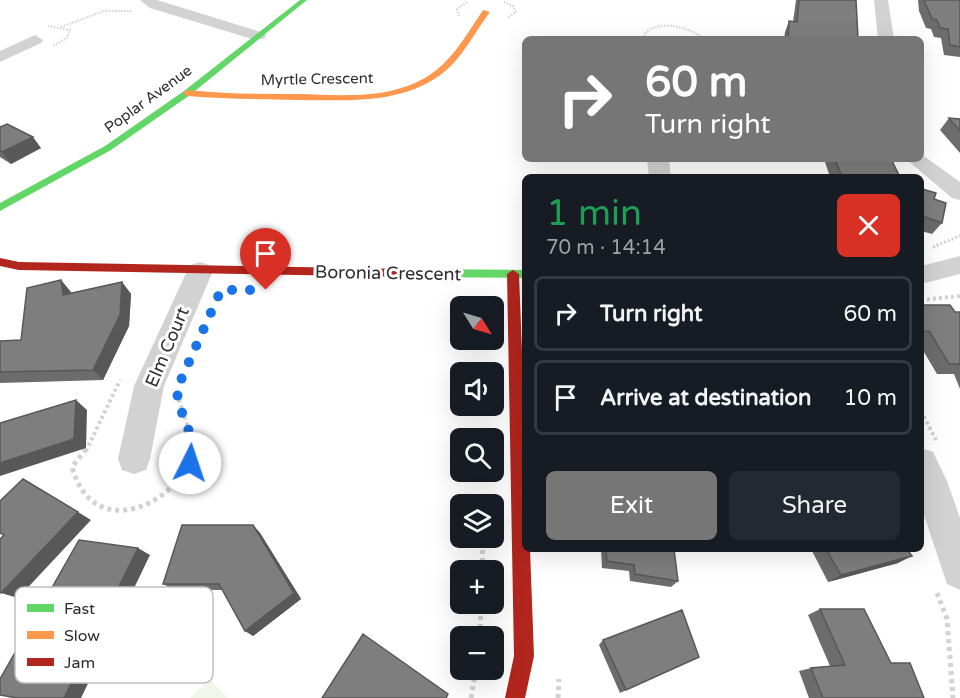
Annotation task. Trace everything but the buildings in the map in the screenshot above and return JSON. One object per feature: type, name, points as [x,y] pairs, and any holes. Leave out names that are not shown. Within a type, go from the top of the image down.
[{"type":"street","points":[[147,0],[155,5],[258,36]]},
{"type":"street","name":"Poplar Avenue","points":[[0,208],[108,148],[187,93],[304,0]]},
{"type":"street","points":[[881,0],[886,36]]},
{"type":"street","name":"Myrtle Crescent","points":[[187,93],[219,97],[357,98],[402,91],[431,78],[486,12]]},
{"type":"street","points":[[0,57],[35,40]]},
{"type":"street","points":[[921,162],[960,193]]},
{"type":"street","points":[[924,263],[960,265]]},
{"type":"street","name":"Boronia Crescent","points":[[6,265],[200,271],[519,274]]},
{"type":"street","name":"Elm Court","points":[[134,459],[149,386],[200,271]]},
{"type":"street","points":[[519,274],[522,465]]},
{"type":"street","points":[[924,469],[930,481],[947,578]]},
{"type":"street","points":[[515,698],[525,656],[523,552]]},
{"type":"path","points":[[461,22],[457,9],[471,0]]},
{"type":"path","points":[[61,27],[105,11],[122,8],[133,11]]},
{"type":"path","points":[[644,36],[648,29],[667,26],[692,30],[701,36]]},
{"type":"path","points":[[924,262],[960,236]]},
{"type":"path","points":[[924,300],[960,296]]},
{"type":"path","points":[[124,373],[84,454],[72,467],[74,477],[82,492],[94,504],[126,512],[151,502],[169,490],[182,477],[196,450],[178,402],[177,389]]},
{"type":"path","points":[[947,578],[947,618],[953,698]]},
{"type":"path","points":[[471,698],[474,680]]},
{"type":"shaded area","points":[[205,683],[213,683],[228,698],[190,698]]},
{"type":"traffic: fast","points":[[0,208],[108,148],[187,93],[304,0]]},
{"type":"traffic: fast","points":[[413,273],[522,274]]},
{"type":"traffic: slow","points":[[187,93],[352,98],[406,90],[438,73],[458,52],[486,12]]},
{"type":"traffic: jam","points":[[0,262],[19,266],[413,273]]},
{"type":"traffic: jam","points":[[513,274],[524,656],[515,698]]},
{"type":"route","points":[[190,463],[196,450],[178,402],[177,389],[221,290],[266,290]]}]
